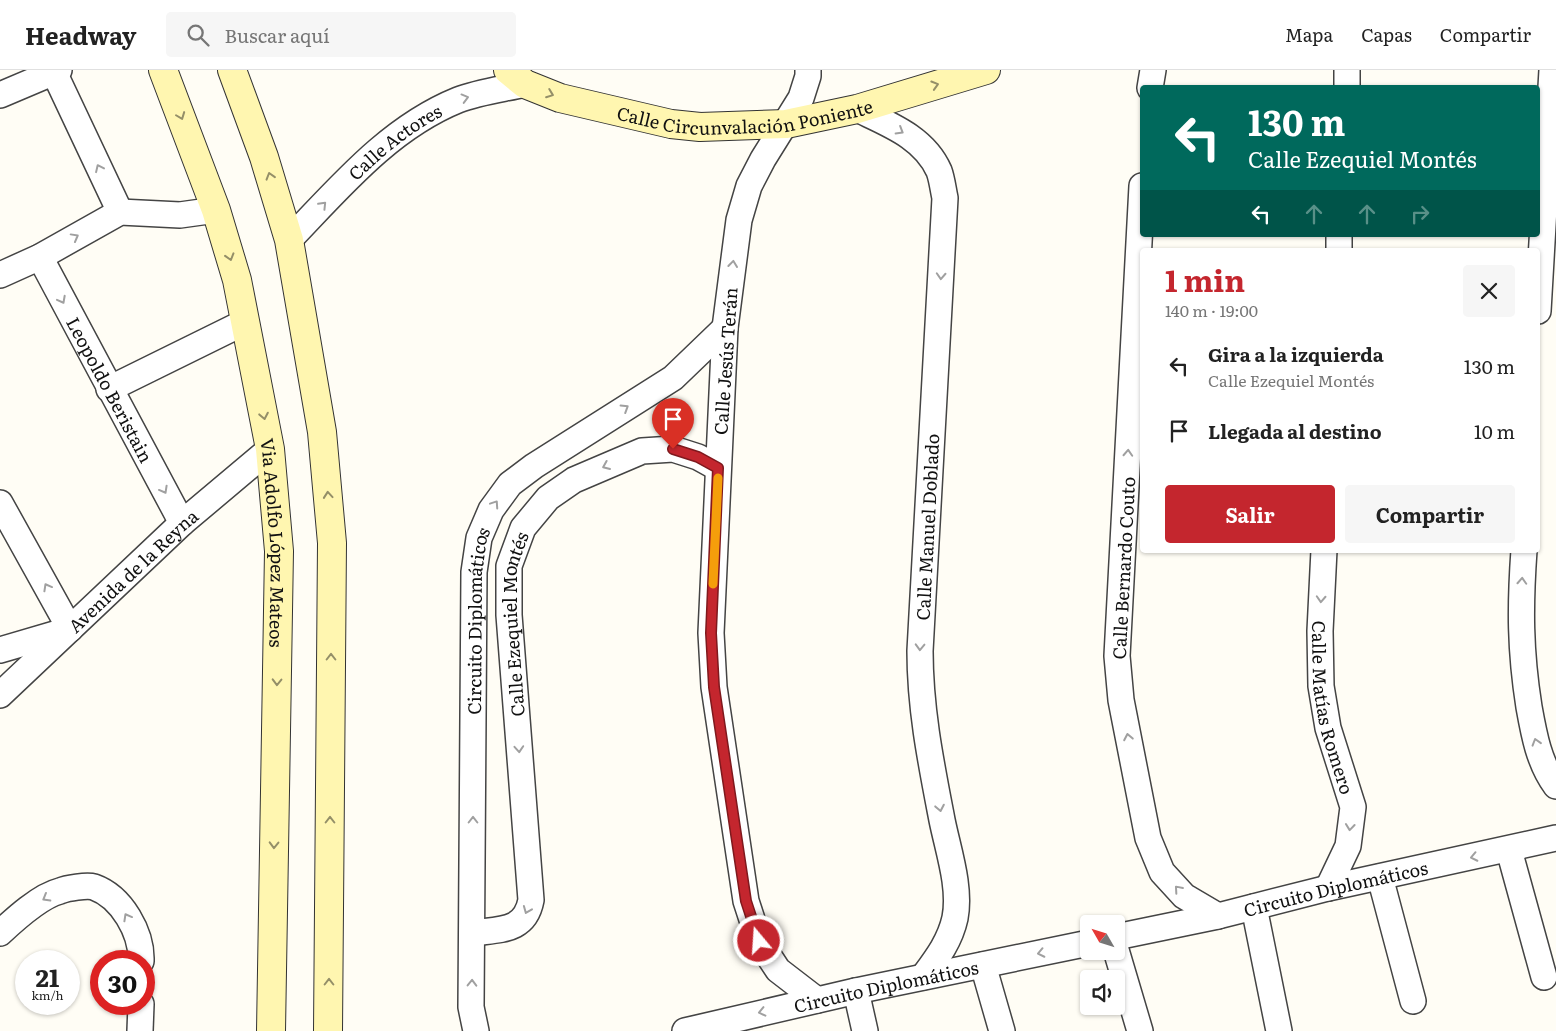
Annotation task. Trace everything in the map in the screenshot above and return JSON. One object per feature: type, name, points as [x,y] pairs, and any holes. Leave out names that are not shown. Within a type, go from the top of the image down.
[{"type":"main road","name":"Via Adolfo López Mateos","points":[[164,70],[216,210],[237,280],[270,449],[279,551],[272,1031]]},
{"type":"main road","points":[[232,70],[264,156],[289,240],[322,432],[332,543],[328,1031]]},
{"type":"main road","name":"Calle Circunvalación Poniente","points":[[516,77],[560,98],[671,124],[700,127],[786,124],[857,109],[986,70]]},
{"type":"street","name":"Calle Jesús Terán","points":[[808,70],[801,98],[763,159],[746,194],[739,220],[725,328],[711,633],[714,687],[746,901],[759,941],[778,970],[817,1000]]},
{"type":"street","points":[[1150,85],[1153,70]]},
{"type":"street","points":[[1346,70],[1347,85]]},
{"type":"street","points":[[1540,277],[1552,70]]},
{"type":"street","points":[[0,95],[55,71],[120,212]]},
{"type":"street","name":"Calle Actores","points":[[289,240],[366,160],[413,123],[459,99],[516,77]]},
{"type":"street","name":"Calle Manuel Doblado","points":[[857,109],[902,130],[925,148],[938,171],[945,198],[920,651],[920,690],[925,728],[955,885],[955,916],[948,942],[924,978]]},
{"type":"street","points":[[0,275],[40,257],[120,212],[180,215],[216,210]]},
{"type":"street","name":"Calle Bernardo Couto","points":[[1140,224],[1117,656],[1121,700],[1148,838],[1162,872],[1184,896],[1218,916]]},
{"type":"street","name":"Leopoldo Beristain","points":[[40,257],[109,389],[182,522]]},
{"type":"street","points":[[109,389],[245,322]]},
{"type":"street","name":"Circuito Diplomáticos","points":[[476,1031],[471,1007],[474,572],[479,538],[492,510],[510,484],[534,466],[672,378],[725,328]]},
{"type":"street","name":"Avenida de la Reyna","points":[[0,695],[182,522],[270,449]]},
{"type":"street","name":"Calle Ezequiel Montés","points":[[473,933],[508,927],[520,922],[529,912],[531,900],[508,615],[509,566],[522,528],[548,498],[574,480],[642,451],[673,449],[698,457],[718,468]]},
{"type":"street","points":[[0,503],[70,629],[0,650]]},
{"type":"street","name":"Calle Matías Romero","points":[[1324,553],[1320,631],[1321,686],[1328,728],[1352,807],[1348,846],[1328,888]]},
{"type":"street","points":[[1524,553],[1520,615],[1522,662],[1535,740],[1549,777],[1556,786]]},
{"type":"street","name":"Circuito Diplomáticos","points":[[1125,935],[1218,916],[1328,888],[1509,850],[1556,838]]},
{"type":"street","points":[[1509,850],[1544,976]]},
{"type":"street","points":[[1380,877],[1413,1001]]},
{"type":"street","points":[[0,933],[33,906],[59,891],[93,887],[117,902],[129,918],[140,950]]},
{"type":"street","points":[[1254,906],[1279,1031]]},
{"type":"street","name":"Circuito Diplomáticos","points":[[685,1031],[724,1026],[856,991],[1080,945]]},
{"type":"street","points":[[1119,960],[1140,1031]]},
{"type":"street","points":[[984,965],[1002,1031]]},
{"type":"street","points":[[856,991],[865,1031]]},
{"type":"street","points":[[140,1031],[141,1015]]},
{"type":"slow traffic","points":[[713,584],[718,478]]},
{"type":"route","points":[[673,449],[698,457],[718,468],[711,633],[714,687],[746,901],[759,941]]}]
